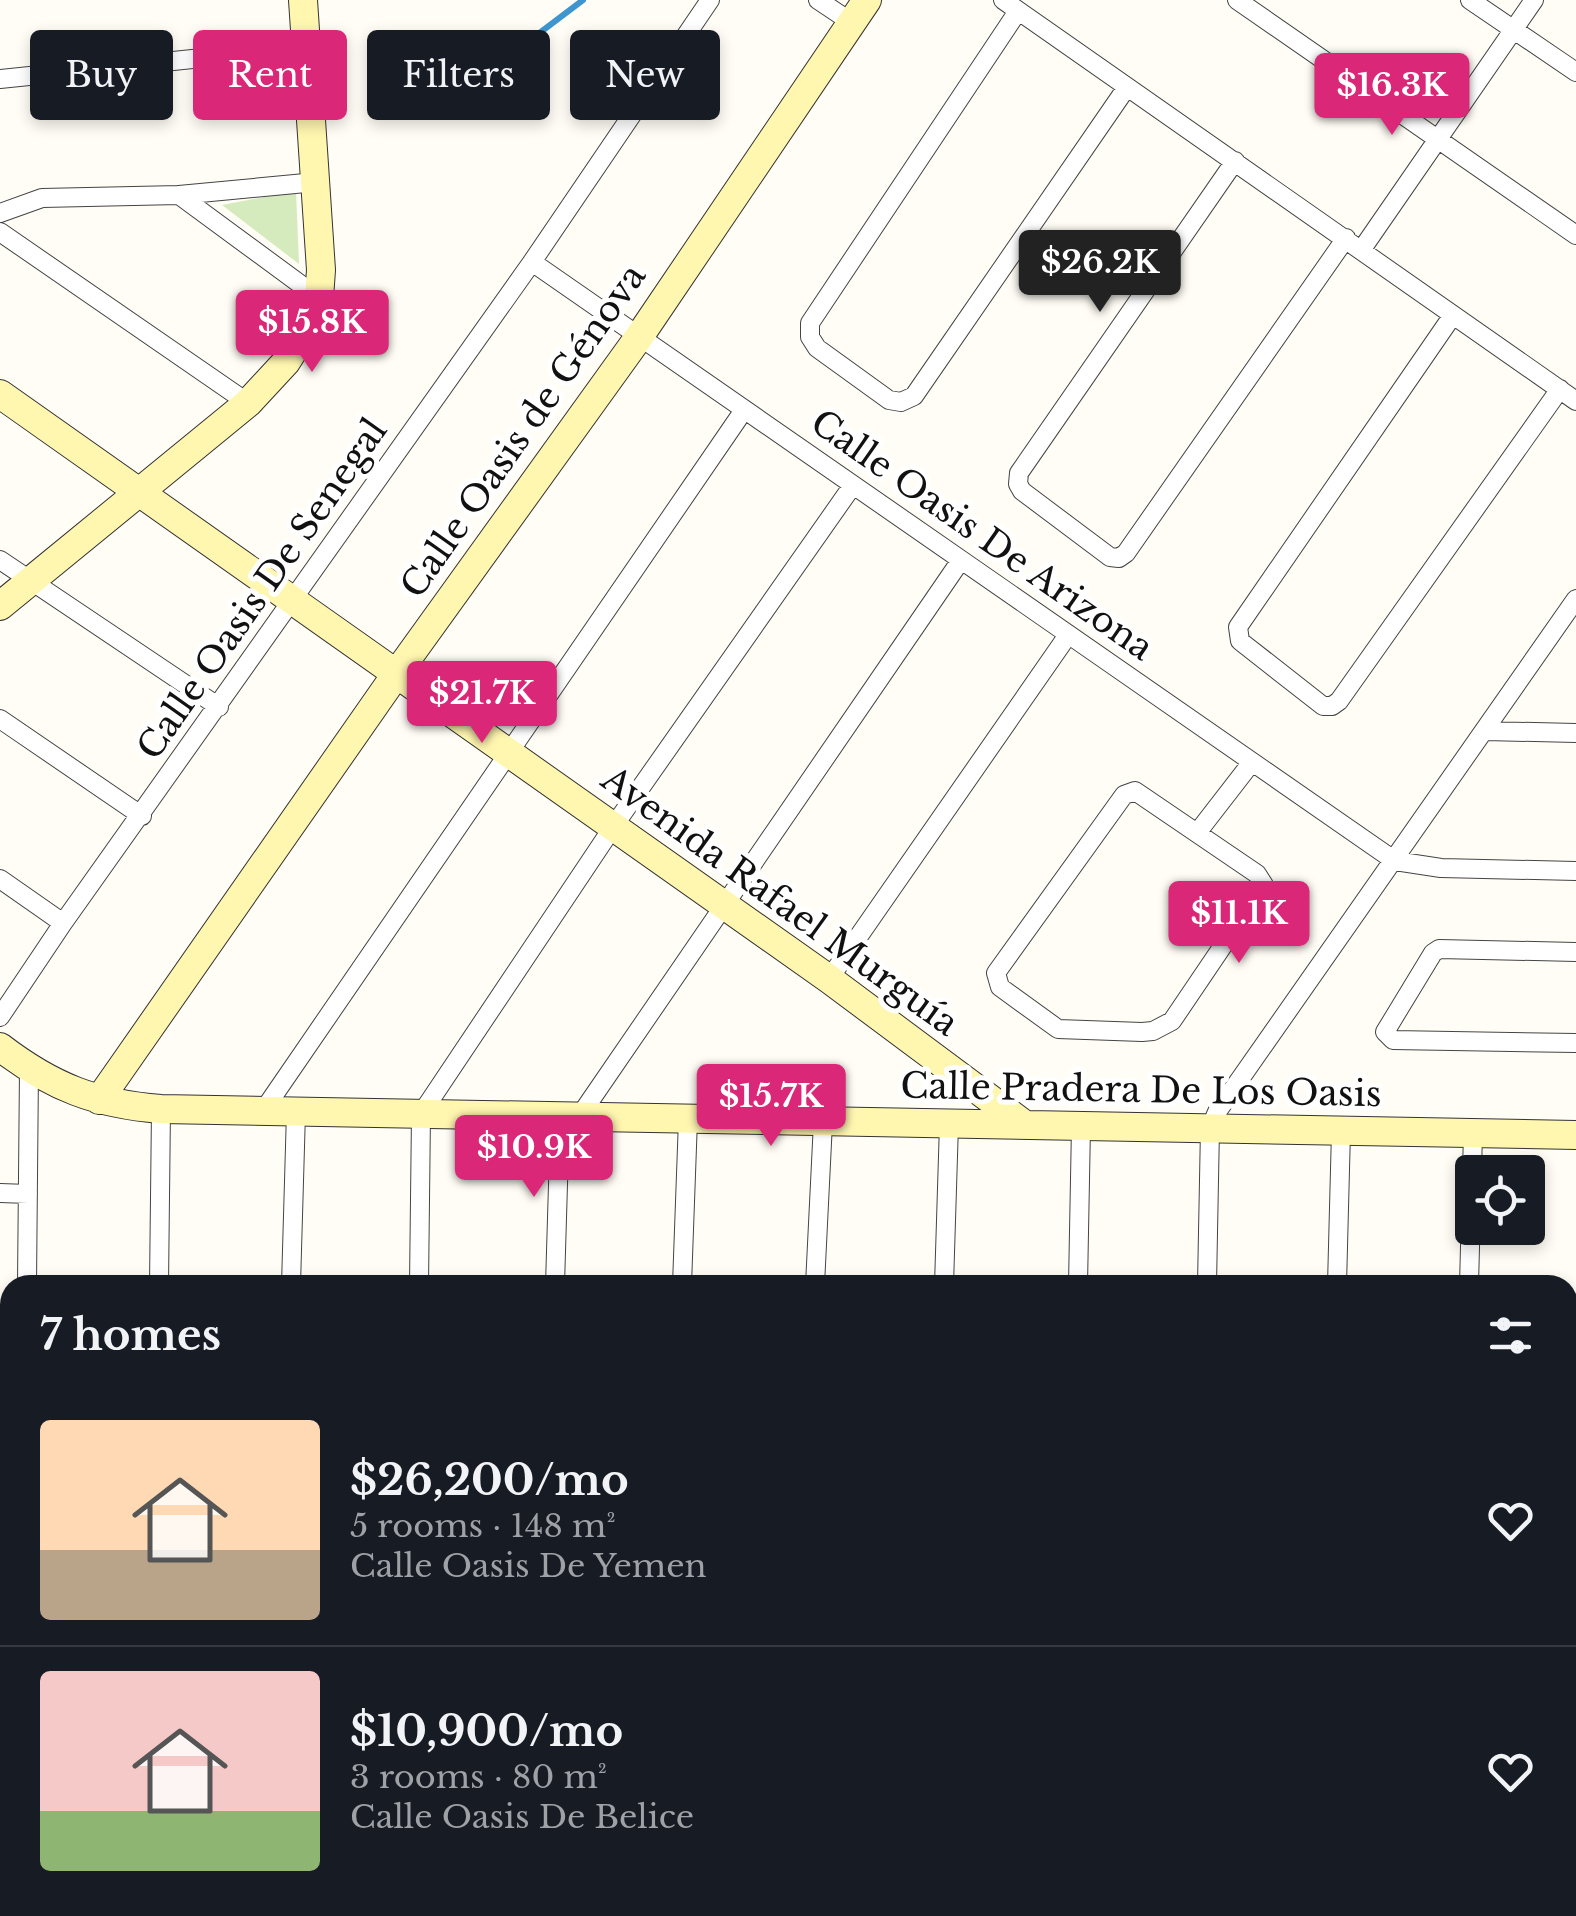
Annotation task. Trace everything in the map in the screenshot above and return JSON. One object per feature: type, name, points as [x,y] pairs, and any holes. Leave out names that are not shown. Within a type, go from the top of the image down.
[{"type":"street","points":[[303,0],[306,30]]},
{"type":"street","name":"Calle Oasis De Senegal","points":[[0,1017],[532,262],[710,0]]},
{"type":"street","points":[[818,0],[859,11]]},
{"type":"street","points":[[1237,0],[1576,235]]},
{"type":"street","points":[[1470,0],[1576,72]]},
{"type":"street","points":[[1362,249],[1534,0]]},
{"type":"street","points":[[1128,87],[914,396],[900,402],[888,400],[817,348],[810,336],[810,323],[1010,5],[1362,249],[1576,401]]},
{"type":"street","name":"Calle Oasis de Génova","points":[[99,1100],[397,673],[639,337],[859,11]]},
{"type":"street","points":[[0,79],[193,58]]},
{"type":"street","points":[[0,606],[248,403],[286,362],[319,298],[322,270],[312,120]]},
{"type":"street","points":[[1235,162],[1019,474],[1022,491],[1110,556],[1118,558],[1126,553],[1346,238]]},
{"type":"street","points":[[0,213],[42,198],[179,196],[316,182]]},
{"type":"street","points":[[179,196],[319,298]]},
{"type":"street","points":[[0,232],[248,403]]},
{"type":"street","name":"Calle Oasis De Arizona","points":[[532,262],[1395,861]]},
{"type":"street","points":[[1453,315],[1238,628],[1237,635],[1323,706],[1339,701],[1560,389]]},
{"type":"street","name":"Avenida Rafael Murguía","points":[[0,394],[829,978],[1025,1125]]},
{"type":"street","points":[[263,1111],[744,410]]},
{"type":"street","points":[[419,1275],[422,1114],[613,827],[853,486]]},
{"type":"street","points":[[0,560],[219,707]]},
{"type":"street","points":[[556,1275],[570,1117],[725,904],[961,560]]},
{"type":"street","points":[[1207,1275],[1210,1128],[1228,1093],[1576,600]]},
{"type":"street","points":[[829,978],[1068,635]]},
{"type":"street","points":[[0,720],[142,816]]},
{"type":"street","points":[[1485,731],[1576,734]]},
{"type":"street","points":[[1197,833],[1252,762]]},
{"type":"street","points":[[1134,791],[1197,833],[1258,874],[1264,885],[1172,1021],[1142,1032],[1058,1029],[1000,987],[996,974],[1124,794],[1134,791]]},
{"type":"street","points":[[1395,861],[1441,868],[1576,871]]},
{"type":"street","points":[[0,879],[63,923]]},
{"type":"street","points":[[1576,952],[1438,949],[1385,1032],[1393,1040],[1576,1043]]},
{"type":"street","name":"Calle Pradera De Los Oasis","points":[[0,1048],[60,1088],[99,1100],[161,1110],[1576,1135]]},
{"type":"street","points":[[26,1275],[29,1069]]},
{"type":"street","points":[[159,1275],[161,1110]]},
{"type":"street","points":[[292,1275],[296,1112]]},
{"type":"street","points":[[682,1275],[688,1119]]},
{"type":"street","points":[[815,1275],[823,1122]]},
{"type":"street","points":[[944,1275],[949,1124]]},
{"type":"street","points":[[1078,1275],[1081,1126]]},
{"type":"street","points":[[1337,1275],[1341,1131]]},
{"type":"street","points":[[1470,1275],[1473,1133]]},
{"type":"street","points":[[0,1194],[28,1194]]},
{"type":"green space","points":[[296,191],[299,264],[222,205]]},
{"type":"waterway","points":[[543,30],[583,0]]}]
